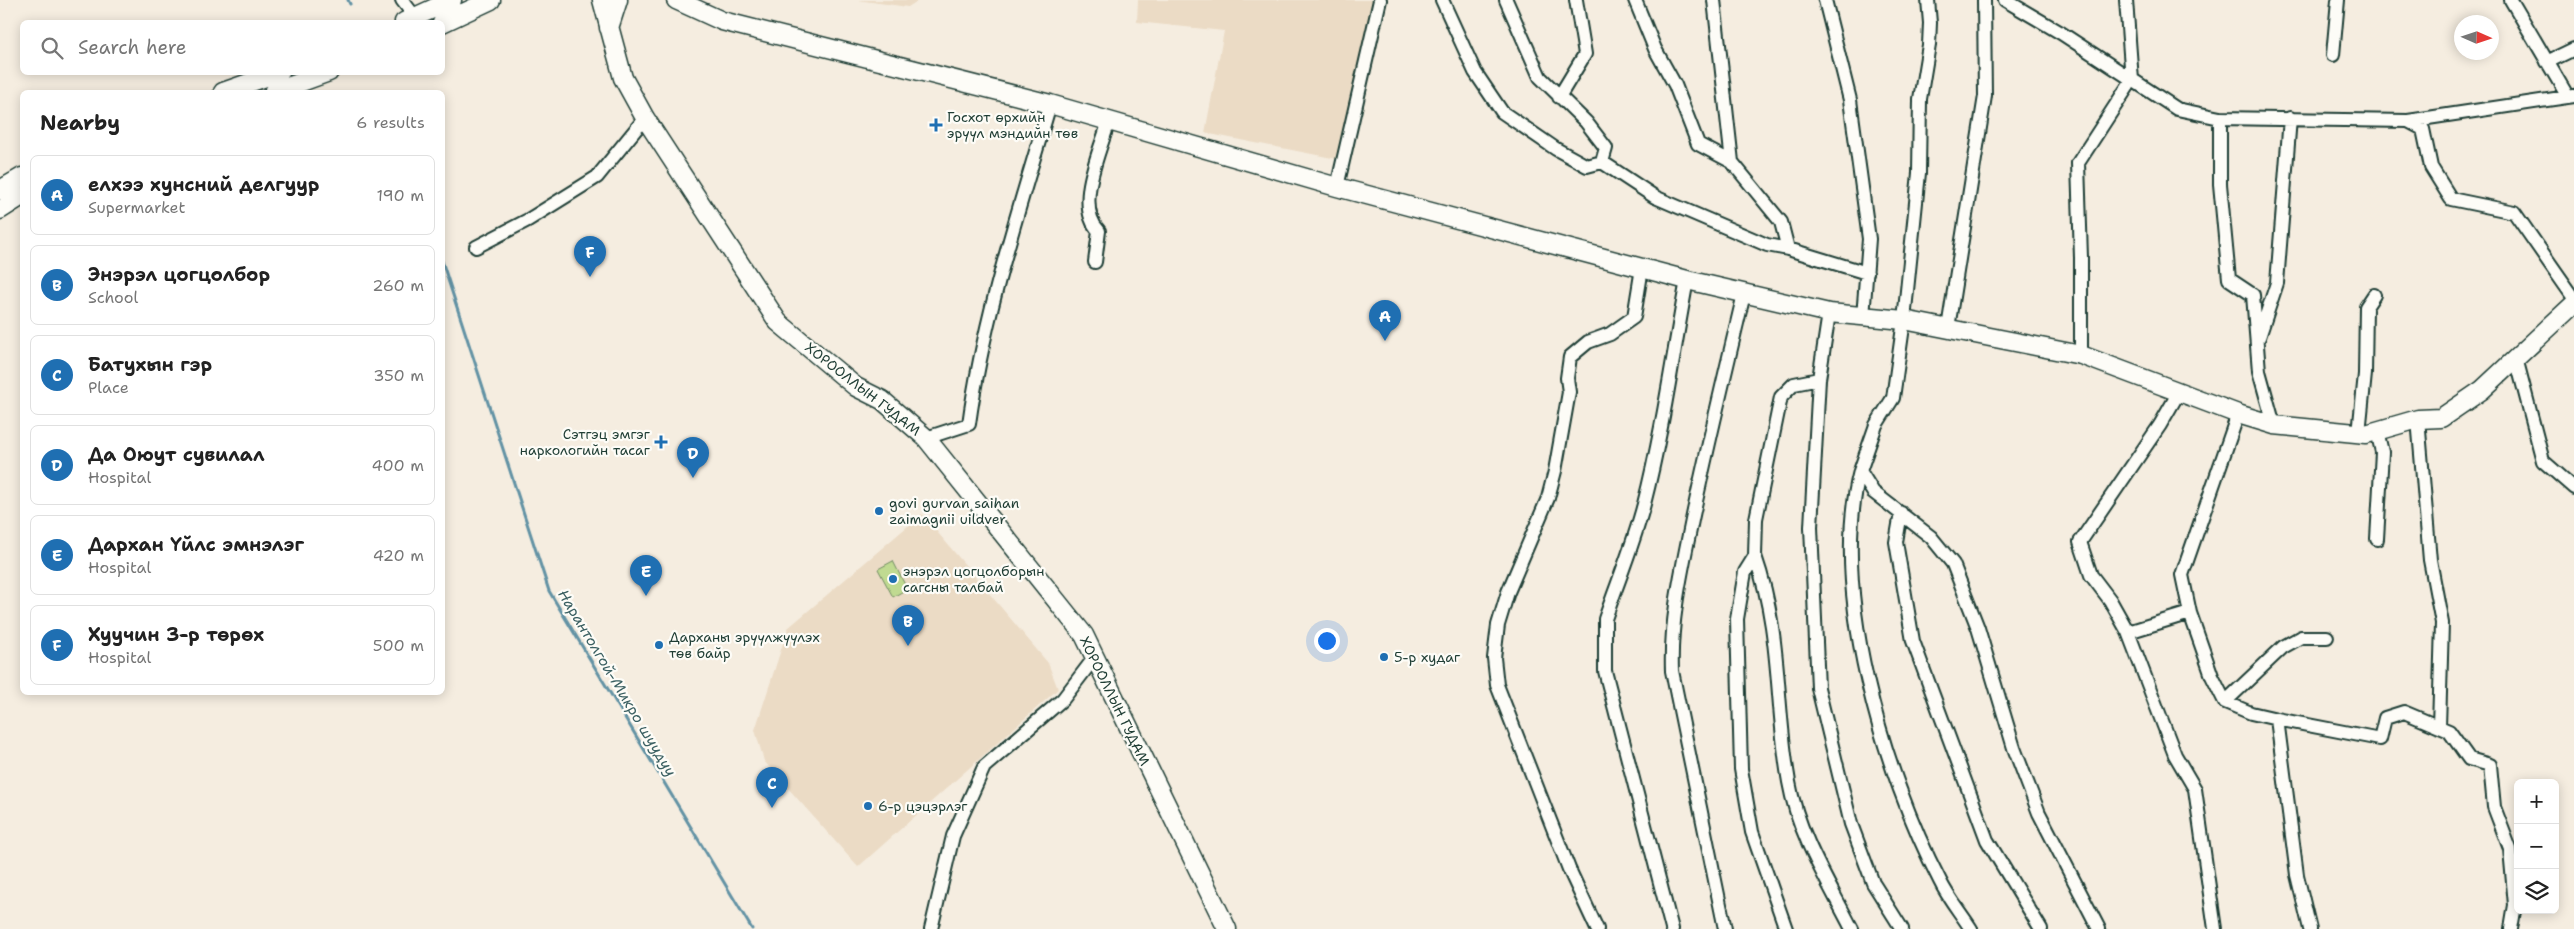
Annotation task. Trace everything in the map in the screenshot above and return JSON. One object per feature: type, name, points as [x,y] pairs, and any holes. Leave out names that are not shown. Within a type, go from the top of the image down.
[{"type":"street","points":[[402,0],[410,20],[452,0]]},
{"type":"street","points":[[445,22],[491,0]]},
{"type":"street","name":"ХОРООЛЛЫН ГУДАМ","points":[[602,0],[623,78],[645,118],[778,322],[856,387],[882,400],[926,438],[1084,635],[1227,929]]},
{"type":"street","points":[[609,28],[618,0]]},
{"type":"street","points":[[676,0],[722,21],[1050,104],[1337,187],[1687,280],[1829,313],[1904,320],[2081,355],[2238,414],[2274,425],[2359,433],[2377,431],[2418,420],[2441,418],[2482,390],[2574,304]]},
{"type":"street","points":[[1337,187],[1380,0]]},
{"type":"street","points":[[1442,0],[1475,72],[1502,112],[1556,149],[1587,166],[1602,162],[1656,197],[1767,245],[1788,249],[1867,273]]},
{"type":"street","points":[[1506,0],[1540,77],[1586,122],[1606,148],[1602,162]]},
{"type":"street","points":[[1559,97],[1585,54],[1576,0]]},
{"type":"street","points":[[1635,0],[1655,49],[1675,85],[1698,144],[1732,162],[1781,222],[1788,249]]},
{"type":"street","points":[[1714,0],[1732,162]]},
{"type":"street","points":[[1825,0],[1850,100],[1870,239],[1863,317]]},
{"type":"street","points":[[1928,0],[1929,46],[1920,99],[1919,173],[1904,320],[1893,398],[1876,425],[1860,471],[1855,492],[1852,534],[1855,619],[1875,716],[1896,778],[1940,882],[1971,929]]},
{"type":"street","points":[[1948,328],[1985,96],[1984,0]]},
{"type":"street","points":[[2005,0],[2061,33],[2177,110],[2220,118],[2408,121],[2571,97],[2511,0]]},
{"type":"street","points":[[2081,355],[2082,258],[2078,163],[2132,80],[2126,0]]},
{"type":"street","points":[[2333,55],[2338,0]]},
{"type":"street","points":[[2548,62],[2574,49]]},
{"type":"street","points":[[229,90],[271,75]]},
{"type":"street","points":[[280,90],[321,75]]},
{"type":"street","points":[[926,438],[969,424],[976,369],[986,324],[1050,104]]},
{"type":"street","points":[[476,247],[528,220],[597,177],[645,118]]},
{"type":"street","points":[[2220,118],[2220,184],[2229,279],[2253,295],[2259,371],[2274,425]]},
{"type":"street","points":[[2257,342],[2277,283],[2290,118]]},
{"type":"street","points":[[1095,262],[1099,231],[1090,217],[1087,205],[1090,185],[1109,121]]},
{"type":"street","points":[[2408,121],[2423,129],[2431,167],[2451,199],[2514,212],[2574,298]]},
{"type":"street","points":[[0,190],[20,178]]},
{"type":"street","points":[[0,210],[20,197]]},
{"type":"street","points":[[1597,929],[1570,869],[1497,685],[1494,658],[1498,625],[1505,601],[1548,498],[1569,392],[1567,378],[1570,357],[1588,342],[1610,334],[1634,318],[1642,268]]},
{"type":"street","points":[[1672,929],[1605,671],[1604,639],[1605,619],[1644,505],[1670,382],[1672,357],[1687,280]]},
{"type":"street","points":[[1726,929],[1672,671],[1672,651],[1679,587],[1705,460],[1744,294]]},
{"type":"street","points":[[2359,433],[2364,374],[2366,307],[2374,295]]},
{"type":"street","points":[[1829,313],[1819,379],[1811,527],[1818,688],[1851,824],[1873,883],[1902,929]]},
{"type":"street","points":[[2516,358],[2543,461],[2574,488]]},
{"type":"street","points":[[1819,379],[1794,384],[1781,397],[1756,519],[1755,556],[1767,594],[1774,628],[1789,783],[1802,828],[1852,929]]},
{"type":"street","points":[[2179,392],[2160,425],[2080,542],[2091,575],[2110,600],[2128,632],[2175,755],[2195,789],[2215,929]]},
{"type":"street","points":[[2238,414],[2182,576],[2190,613],[2212,676],[2225,702],[2251,713],[2380,738],[2385,718],[2404,712],[2450,731],[2469,759],[2490,765],[2494,807],[2510,849],[2515,905],[2511,929]]},
{"type":"street","points":[[2418,420],[2430,560],[2442,623],[2440,727]]},
{"type":"street","points":[[2377,431],[2382,452],[2377,539]]},
{"type":"street","points":[[1860,471],[1873,492],[1931,537],[1953,564],[1978,628],[2014,748],[2039,813],[2099,929]]},
{"type":"street","points":[[1901,513],[1896,542],[1913,642],[1987,840],[2041,929]]},
{"type":"street","points":[[1755,556],[1745,572],[1737,619],[1741,768],[1752,832],[1786,929]]},
{"type":"street","points":[[2128,632],[2190,613]]},
{"type":"street","points":[[2225,702],[2282,647],[2301,637],[2327,637]]},
{"type":"street","points":[[931,929],[953,836],[984,766],[1063,699],[1095,658]]},
{"type":"street","points":[[2277,719],[2297,875],[2310,929]]},
{"type":"shaded area","points":[[857,0],[919,0],[908,7]]},
{"type":"shaded area","points":[[1138,0],[1374,0],[1337,159],[1205,133],[1224,31],[1137,22]]},
{"type":"shaded area","points":[[922,514],[1048,663],[1058,689],[858,867],[764,761],[755,730],[788,628]]},
{"type":"green space","name":"энэрэл цогцолборын сагсны талбай","points":[[893,561],[907,589],[893,597],[878,569]]},
{"type":"waterway","name":"Нарантолгой-Микро шуудуу","points":[[348,0],[350,4]]},
{"type":"waterway","name":"Нарантолгой-Микро шуудуу","points":[[445,270],[549,591],[752,929]]},
{"type":"place","name":"Госхот өрхийн эрүүл мэндийн төв","points":[[936,125]]},
{"type":"place","name":"Хуучин 3-р төрөх","points":[[590,277]]},
{"type":"place","name":"елхээ хунсний делгуур","points":[[1385,341]]},
{"type":"place","name":"Сэтгэц эмгэг наркологийн тасаг","points":[[661,442]]},
{"type":"place","name":"Да Оюут сувилал","points":[[693,478]]},
{"type":"place","name":"govi gurvan saihan zaimagnii uildver","points":[[879,511]]},
{"type":"place","name":"энэрэл цогцолборын сагсны талбай","points":[[893,579]]},
{"type":"place","name":"Дархан Үйлс эмнэлэг","points":[[646,596]]},
{"type":"place","name":"Дарханы эрүүлжүүлэх төв байр","points":[[659,645]]},
{"type":"place","name":"Энэрэл цогцолбор","points":[[908,646]]},
{"type":"place","name":"5-р худаг","points":[[1384,657]]},
{"type":"place","name":"6-р цэцэрлэг","points":[[868,806]]},
{"type":"place","name":"Батухын гэр","points":[[772,808]]}]
